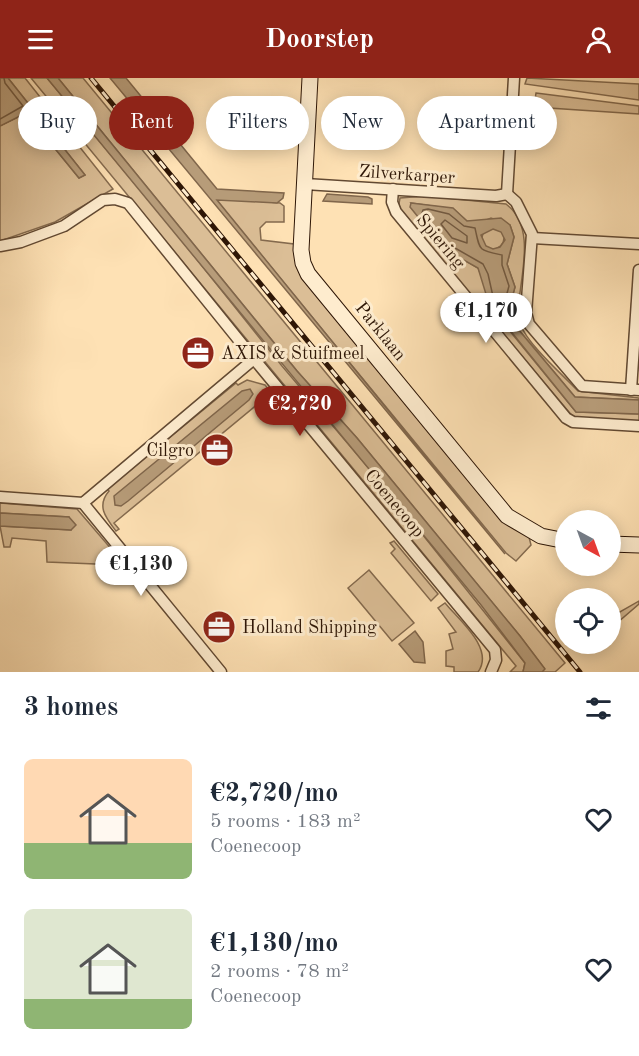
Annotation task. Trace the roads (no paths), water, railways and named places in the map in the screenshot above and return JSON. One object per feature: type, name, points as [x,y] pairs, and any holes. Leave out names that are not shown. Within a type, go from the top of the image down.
[{"type":"street","name":"Parklaan","points":[[310,78],[300,250],[308,274],[507,516],[541,536],[555,539]]},
{"type":"street","points":[[514,78],[507,194],[516,202],[530,227],[532,238],[526,313],[529,324],[582,386],[635,390],[639,270]]},
{"type":"street","name":"Zilverkarper","points":[[304,184],[496,196],[507,194]]},
{"type":"street","name":"Spiering","points":[[393,189],[392,202],[396,212],[566,418],[573,422],[639,426]]},
{"type":"street","name":"Coenecoop","points":[[0,246],[21,242],[64,226],[103,200],[115,199],[129,203],[254,359],[495,650],[496,660],[491,672]]},
{"type":"street","points":[[532,238],[639,244]]},
{"type":"street","points":[[0,497],[83,503],[254,359]]},
{"type":"street","points":[[83,503],[221,672]]},
{"type":"street","points":[[621,544],[639,545]]},
{"type":"water","points":[[0,78],[8,78],[22,96],[18,96],[18,117],[0,126]]},
{"type":"water","points":[[47,78],[58,78],[73,96],[62,96]]},
{"type":"water","points":[[110,78],[126,78],[141,96],[125,96]]},
{"type":"water","points":[[97,126],[109,141],[109,150],[117,150],[297,371],[357,438],[520,636],[545,669],[542,672],[523,672],[525,663],[481,605],[97,139]]},
{"type":"water","points":[[56,150],[65,150],[85,175],[79,178]]},
{"type":"water","points":[[170,150],[185,150],[217,189],[284,193],[283,198],[277,203],[217,200],[505,554]]},
{"type":"water","points":[[327,194],[368,197],[372,199],[372,204],[323,201]]},
{"type":"water","points":[[411,203],[453,208],[467,221],[501,218],[510,225],[514,237],[507,264],[515,287],[510,305],[511,316],[518,329],[575,397],[639,400],[639,414],[576,412],[489,304],[478,268],[444,249],[410,207]],"holes":[[[493,229],[501,232],[505,240],[500,247],[493,249],[486,246],[481,235]]]},
{"type":"water","points":[[250,389],[253,394],[249,400],[128,501],[121,506],[115,505],[114,496],[242,391]]},
{"type":"water","points":[[0,513],[69,517],[76,525],[71,530],[0,526]]},
{"type":"water","points":[[415,631],[423,642],[425,663],[414,662],[399,644]]},
{"type":"railway","points":[[91,78],[580,672]]},
{"type":"place","name":"AXIS & Stuifmeel","points":[[198,353]]},
{"type":"place","name":"Cilgro","points":[[217,450]]},
{"type":"place","name":"Holland Shipping","points":[[219,627]]}]
